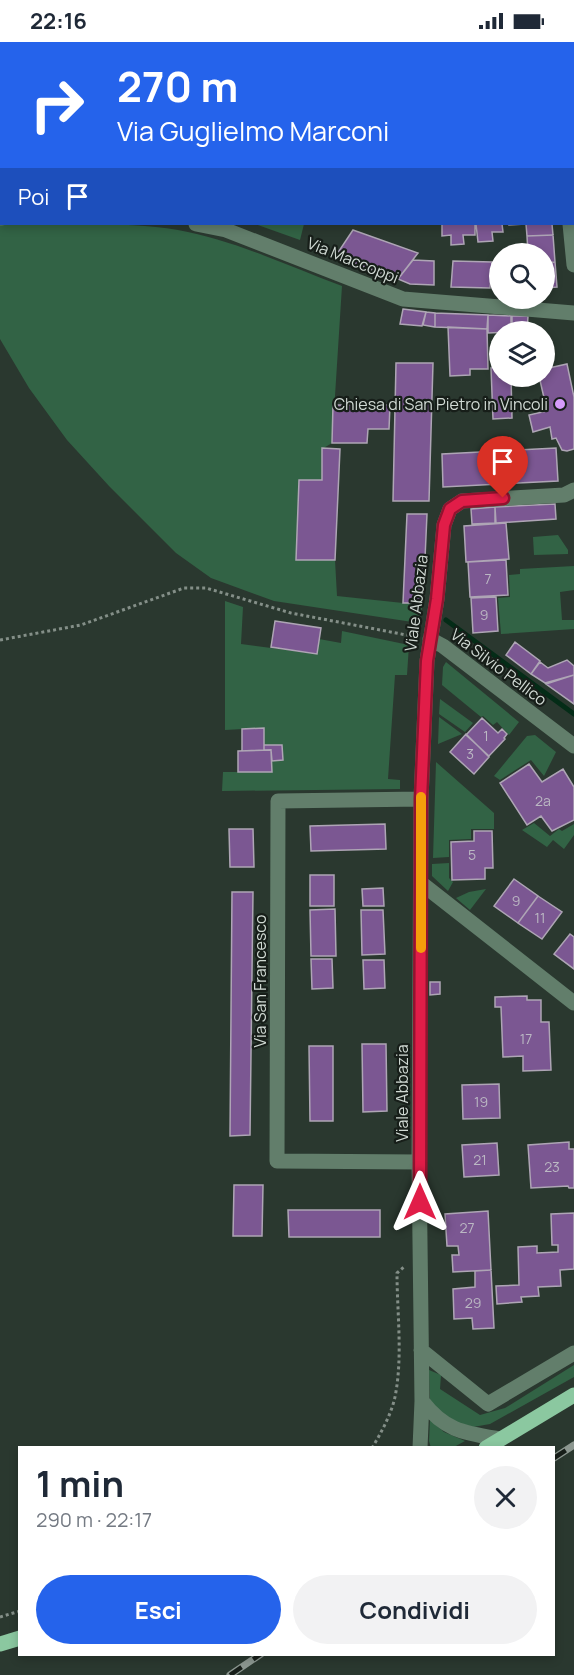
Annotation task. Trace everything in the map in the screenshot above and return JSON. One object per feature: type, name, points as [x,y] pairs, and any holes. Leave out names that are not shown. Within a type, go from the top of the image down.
[{"type":"main road","points":[[489,1446],[574,1395]]},
{"type":"main road","points":[[0,1644],[18,1639]]},
{"type":"street","points":[[570,225],[574,265]]},
{"type":"street","name":"Via Maccoppi","points":[[215,226],[403,299],[574,313]]},
{"type":"street","name":"Viale Abbazia","points":[[420,1446],[422,1401],[419,1162],[421,799],[427,661],[437,599],[444,525],[450,509],[462,501],[564,495],[574,490]]},
{"type":"street","name":"Via Silvio Pellico","points":[[430,639],[443,646],[574,747]]},
{"type":"street","name":"Via San Francesco","points":[[419,1162],[277,1161],[278,801],[421,799]]},
{"type":"street","points":[[421,884],[574,1003]]},
{"type":"street","points":[[421,1350],[488,1404],[574,1353]]},
{"type":"street","points":[[422,1401],[431,1413],[449,1427],[473,1435],[500,1439]]},
{"type":"path","points":[[0,640],[81,625],[184,588],[206,588],[291,613],[430,639]]},
{"type":"path","points":[[373,1446],[387,1420],[394,1399],[398,1369],[397,1273],[410,1262],[420,1263]]},
{"type":"path","points":[[0,1617],[18,1612]]},
{"type":"green space","points":[[0,225],[134,225],[178,230],[220,240],[342,286],[332,443],[322,449],[322,480],[299,480],[296,560],[335,560],[337,596],[423,603],[419,623],[274,601],[211,578],[176,553],[67,440],[29,388],[0,339]]},
{"type":"green space","points":[[258,225],[304,225],[300,240]]},
{"type":"green space","points":[[558,535],[568,550],[568,554],[534,555],[533,537]]},
{"type":"green space","points":[[574,566],[574,590],[560,592],[562,620],[574,620],[574,629],[501,634],[498,598],[510,597],[509,575],[520,574],[520,569]]},
{"type":"green space","points":[[225,601],[243,607],[241,644],[317,654],[319,639],[341,643],[342,631],[409,645],[407,675],[395,675],[388,779],[400,780],[400,789],[222,791],[223,772],[272,772],[272,761],[283,760],[282,745],[264,745],[263,728],[225,730]]},
{"type":"green space","points":[[446,662],[519,722],[509,735],[497,722],[493,725],[483,716],[481,717],[442,685],[443,667]]},
{"type":"green space","points":[[440,699],[473,723],[465,732],[439,714]]},
{"type":"green space","points":[[439,717],[462,734],[438,744]]},
{"type":"green space","points":[[535,735],[556,752],[544,776],[531,760],[500,780],[494,776],[527,736]]},
{"type":"green space","points":[[436,762],[494,813],[494,829],[471,829],[471,839],[449,840],[449,857],[433,858]]},
{"type":"green space","points":[[534,823],[550,836],[559,829],[562,831],[574,824],[574,835],[564,849],[553,840],[547,847],[522,830]]},
{"type":"green space","points":[[449,863],[449,878],[453,882],[448,891],[432,876],[432,864]]},
{"type":"green space","points":[[486,889],[470,910],[456,898],[469,892]]},
{"type":"green space","points":[[574,1365],[574,1377],[490,1424],[473,1427],[459,1423],[442,1414],[430,1401],[429,1370],[441,1375],[440,1389],[480,1415],[505,1408]]},
{"type":"green space","points":[[430,1420],[444,1432],[465,1441],[456,1446],[430,1446]]},
{"type":"building","points":[[442,225],[475,225],[475,235],[463,235],[464,244],[451,245],[451,235],[442,236]]},
{"type":"building","points":[[476,225],[502,225],[503,232],[492,232],[493,241],[478,242]]},
{"type":"building","points":[[526,225],[552,225],[553,235],[527,236]]},
{"type":"building","points":[[353,230],[418,253],[398,279],[335,257]]},
{"type":"building","points":[[553,235],[554,243],[527,243],[527,236]]},
{"type":"building","points":[[413,260],[434,261],[434,285],[410,284],[398,279]]},
{"type":"building","points":[[453,261],[489,262],[489,288],[451,287]]},
{"type":"building","points":[[555,262],[557,287],[555,287]]},
{"type":"building","points":[[403,309],[426,312],[422,326],[400,324]]},
{"type":"building","points":[[426,312],[435,313],[435,327],[423,325]]},
{"type":"building","points":[[435,313],[488,315],[487,329],[435,327]]},
{"type":"building","points":[[488,315],[511,316],[511,321],[489,321],[488,333]]},
{"type":"building","points":[[512,316],[528,316],[528,321],[512,321]]},
{"type":"building","points":[[448,327],[487,329],[488,369],[470,369],[470,375],[450,376]]},
{"type":"building","points":[[396,363],[433,363],[429,501],[393,501]]},
{"type":"building","name":"Chiesa di San Pietro in Vincoli","points":[[567,364],[574,397],[574,449],[567,451],[562,450],[556,438],[552,439],[550,427],[533,432],[529,415],[547,411],[542,387],[555,387],[555,367]]},
{"type":"building","points":[[492,387],[511,387],[512,418],[493,419]]},
{"type":"building","points":[[333,405],[390,405],[389,429],[368,429],[367,443],[332,443]]},
{"type":"building","points":[[322,448],[340,449],[335,560],[296,560],[299,480],[322,480]]},
{"type":"building","points":[[556,448],[558,481],[443,487],[442,454]]},
{"type":"building","points":[[555,504],[556,519],[496,523],[495,507]]},
{"type":"building","points":[[495,507],[495,523],[472,524],[471,509]]},
{"type":"building","points":[[407,514],[427,514],[423,603],[403,603]]},
{"type":"building","points":[[506,523],[509,559],[466,562],[464,526]]},
{"type":"building","points":[[506,560],[508,595],[470,597],[468,562]]},
{"type":"building","points":[[496,597],[498,631],[473,633],[471,598]]},
{"type":"building","points":[[275,621],[321,628],[317,654],[271,647]]},
{"type":"building","points":[[515,642],[540,661],[531,674],[506,655]]},
{"type":"building","points":[[567,660],[574,666],[574,675],[545,683],[531,674],[540,662],[548,668]]},
{"type":"building","points":[[574,675],[574,704],[546,684]]},
{"type":"building","points":[[482,718],[498,733],[502,729],[507,734],[489,756],[466,735]]},
{"type":"building","points":[[264,728],[264,750],[242,751],[242,729]]},
{"type":"building","points":[[466,734],[489,757],[474,774],[450,752]]},
{"type":"building","points":[[264,745],[282,745],[283,760],[272,761],[271,750],[264,750]]},
{"type":"building","points":[[271,750],[272,772],[238,772],[238,751]]},
{"type":"building","points":[[529,764],[542,782],[563,769],[574,787],[574,820],[552,831],[541,816],[527,825],[500,783]]},
{"type":"building","points":[[385,824],[386,849],[311,851],[310,826]]},
{"type":"building","points":[[229,829],[253,829],[254,867],[230,867]]},
{"type":"building","points":[[474,831],[492,831],[493,868],[485,868],[485,879],[452,880],[451,842],[474,841]]},
{"type":"building","points":[[310,875],[334,875],[334,906],[310,906]]},
{"type":"building","points":[[514,879],[538,896],[518,923],[494,906]]},
{"type":"building","points":[[383,888],[384,906],[363,906],[362,889]]},
{"type":"building","points":[[232,892],[253,892],[250,1135],[230,1136]]},
{"type":"building","points":[[538,896],[562,912],[542,939],[518,923]]},
{"type":"building","points":[[335,909],[336,956],[311,956],[310,910]]},
{"type":"building","points":[[361,910],[383,910],[385,954],[362,955]]},
{"type":"building","points":[[570,934],[574,937],[574,969],[554,954]]},
{"type":"building","points":[[311,959],[332,959],[333,988],[312,989]]},
{"type":"building","points":[[363,960],[384,960],[385,988],[364,989]]},
{"type":"building","points":[[430,982],[440,982],[440,994],[430,995]]},
{"type":"building","points":[[527,996],[527,1000],[541,1000],[541,1022],[549,1022],[551,1070],[523,1071],[523,1056],[503,1057],[501,1007],[495,1007],[495,997]]},
{"type":"building","points":[[362,1044],[386,1044],[387,1111],[363,1112]]},
{"type":"building","points":[[309,1046],[333,1046],[333,1121],[310,1121]]},
{"type":"building","points":[[499,1084],[500,1118],[463,1119],[462,1085]]},
{"type":"building","points":[[569,1142],[569,1149],[574,1149],[574,1188],[568,1186],[531,1188],[528,1145]]},
{"type":"building","points":[[497,1143],[499,1175],[464,1177],[462,1145]]},
{"type":"building","points":[[234,1185],[263,1185],[262,1236],[233,1236]]},
{"type":"building","points":[[288,1210],[380,1210],[380,1237],[289,1237]]},
{"type":"building","points":[[488,1211],[491,1270],[453,1272],[452,1255],[459,1255],[458,1246],[447,1246],[445,1214]]},
{"type":"building","points":[[574,1213],[574,1269],[560,1270],[561,1286],[538,1287],[539,1296],[521,1297],[522,1302],[497,1304],[496,1286],[519,1285],[518,1247],[537,1246],[537,1253],[558,1252],[558,1245],[552,1245],[551,1214]]},
{"type":"building","points":[[491,1270],[494,1328],[473,1329],[472,1318],[454,1319],[453,1289],[475,1287],[475,1271]]},
{"type":"waterway","points":[[446,620],[574,714]]},
{"type":"railway","points":[[555,1457],[574,1445]]},
{"type":"railway","points":[[230,1675],[258,1656]]},
{"type":"slow traffic","points":[[421,797],[421,948]]},
{"type":"place","name":"Chiesa di San Pietro in Vincoli","points":[[560,404]]},
{"type":"route","points":[[420,1202],[421,799],[427,661],[437,599],[444,525],[450,509],[462,501],[503,498]]}]
